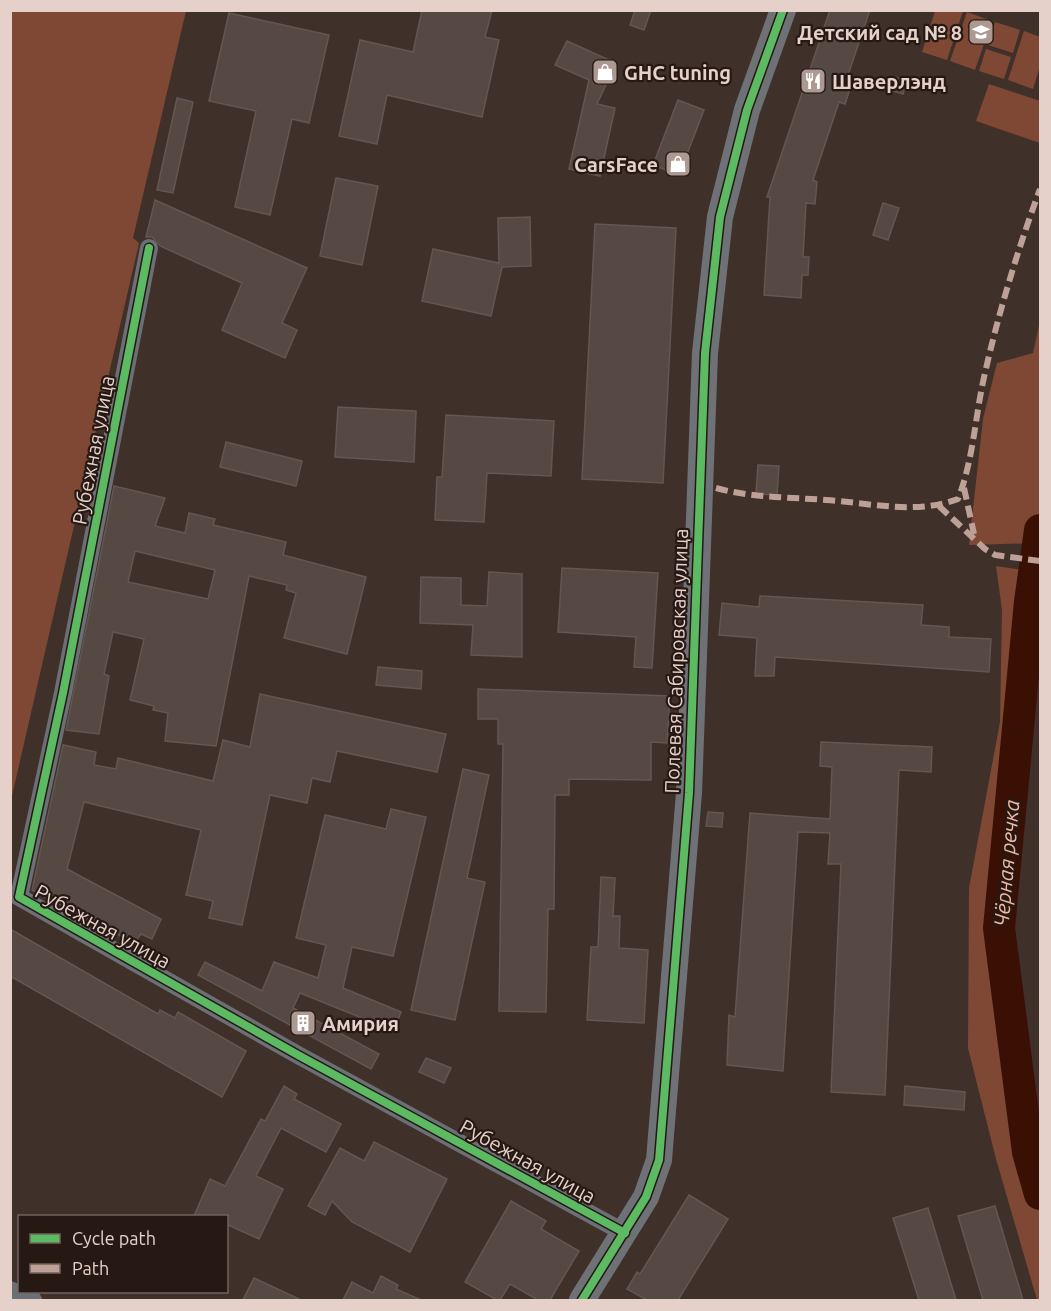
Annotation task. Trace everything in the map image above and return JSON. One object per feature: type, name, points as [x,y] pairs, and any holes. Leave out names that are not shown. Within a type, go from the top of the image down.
[{"type":"street","name":"Полевая Сабировская улица","points":[[582,1300],[625,1233],[654,1179],[659,1160],[689,793],[705,353],[720,217],[747,110],[783,10]]},
{"type":"street","name":"Рубежная улица","points":[[149,248],[63,693],[19,897],[298,1055],[625,1233]]},
{"type":"street","points":[[10,1290],[33,1300]]},
{"type":"shaded area","points":[[11,10],[186,11],[133,238],[139,243],[11,800]]},
{"type":"shaded area","points":[[935,11],[963,11],[947,60],[922,52]]},
{"type":"shaded area","points":[[967,12],[992,21],[975,70],[950,61]]},
{"type":"shaded area","points":[[995,22],[1020,30],[1013,53],[988,45]]},
{"type":"shaded area","points":[[1024,31],[1040,37],[1040,66],[1033,89],[1008,80]]},
{"type":"shaded area","points":[[986,49],[1011,57],[1004,79],[979,71]]},
{"type":"shaded area","points":[[989,84],[1040,101],[1040,143],[976,121]]},
{"type":"shaded area","points":[[1040,321],[1040,543],[969,545],[983,419],[997,363],[1033,353]]},
{"type":"shaded area","points":[[996,566],[1029,571],[994,926],[1010,1065],[1023,1148],[1040,1206],[1040,1300],[1037,1300],[996,1159],[968,1048],[969,888],[1000,722],[1002,610]]},
{"type":"building","points":[[422,10],[492,10],[485,37],[499,40],[482,117],[387,95],[377,144],[339,136],[360,40],[413,52]]},
{"type":"building","points":[[635,10],[651,10],[644,30],[630,25]]},
{"type":"building","points":[[830,10],[870,10],[846,81],[852,83],[845,104],[839,102],[813,180],[817,182],[815,204],[806,203],[803,257],[809,257],[808,275],[802,275],[801,298],[764,295],[770,197],[767,197]]},
{"type":"building","points":[[229,13],[329,35],[309,123],[292,119],[270,215],[235,207],[256,111],[209,101]]},
{"type":"building","points":[[567,41],[616,63],[597,104],[615,108],[600,176],[569,169],[589,80],[555,65]]},
{"type":"building","points":[[895,77],[907,81],[903,94],[890,90]]},
{"type":"building","points":[[177,98],[193,102],[173,193],[157,190]]},
{"type":"building","points":[[678,100],[704,110],[679,175],[653,165]]},
{"type":"building","points":[[336,178],[378,186],[362,265],[320,256]]},
{"type":"building","points":[[155,200],[307,268],[282,323],[297,330],[285,358],[222,330],[242,283],[160,246],[152,237],[146,237]]},
{"type":"building","points":[[883,203],[899,208],[888,240],[873,235]]},
{"type":"building","points":[[530,217],[531,266],[502,267],[491,316],[422,301],[433,249],[499,263],[498,218]]},
{"type":"building","points":[[595,224],[676,228],[663,483],[582,479]]},
{"type":"building","points":[[338,407],[416,411],[414,462],[335,457]]},
{"type":"building","points":[[446,415],[554,421],[551,476],[487,473],[484,522],[435,520],[437,477],[442,477]]},
{"type":"building","points":[[226,442],[302,461],[296,486],[220,467]]},
{"type":"building","points":[[758,465],[779,466],[777,495],[756,494]]},
{"type":"building","points":[[114,486],[165,498],[155,526],[185,533],[189,513],[215,519],[213,525],[286,542],[283,555],[366,577],[347,654],[284,638],[296,593],[286,590],[287,585],[249,576],[216,746],[165,741],[168,713],[153,710],[154,706],[130,700],[144,639],[113,632],[104,674],[109,676],[99,734],[66,730]],"holes":[[[135,551],[215,570],[208,599],[128,582]]]},
{"type":"building","points":[[562,568],[658,573],[652,668],[634,667],[636,637],[558,632]]},
{"type":"building","points":[[489,572],[522,574],[522,657],[471,655],[473,625],[420,623],[421,577],[461,578],[461,605],[487,606]]},
{"type":"building","points":[[760,596],[923,605],[921,625],[949,627],[949,637],[991,639],[989,672],[775,657],[774,676],[755,676],[757,638],[719,635],[722,603],[759,607]]},
{"type":"building","points":[[378,667],[422,671],[421,689],[376,685]]},
{"type":"building","points":[[478,689],[670,696],[667,743],[651,742],[651,780],[569,779],[569,795],[555,795],[554,909],[548,909],[546,1012],[499,1011],[503,744],[498,744],[498,719],[478,719]]},
{"type":"building","points":[[260,694],[446,734],[437,772],[337,751],[330,782],[312,778],[307,803],[270,795],[242,925],[209,918],[213,901],[186,895],[201,830],[84,802],[67,869],[161,919],[152,939],[141,934],[134,943],[32,890],[63,745],[96,752],[94,765],[116,769],[118,758],[213,781],[223,740],[250,747]]},
{"type":"building","points":[[821,742],[932,747],[931,772],[899,770],[885,1095],[831,1092],[841,864],[828,864],[830,833],[798,832],[783,1071],[727,1065],[729,1015],[735,1017],[750,813],[830,819],[832,767],[820,766]]},
{"type":"building","points":[[463,769],[489,775],[467,878],[485,882],[455,1020],[411,1010]]},
{"type":"building","points":[[391,809],[426,817],[393,956],[352,947],[343,988],[401,1012],[394,1031],[300,993],[293,1008],[379,1054],[371,1069],[198,975],[205,962],[262,991],[274,962],[318,978],[326,945],[296,938],[325,815],[386,829]]},
{"type":"building","points":[[708,812],[723,813],[722,827],[706,826]]},
{"type":"building","points":[[601,877],[615,878],[613,916],[620,916],[619,948],[648,950],[644,1023],[587,1020],[591,947],[598,947]]},
{"type":"building","points":[[10,929],[158,1014],[160,1010],[175,1018],[178,1012],[246,1051],[222,1097],[10,976]]},
{"type":"building","points":[[426,1058],[451,1068],[444,1083],[419,1072]]},
{"type":"building","points":[[284,1086],[297,1094],[294,1099],[341,1124],[326,1152],[281,1128],[256,1176],[283,1189],[259,1239],[228,1225],[228,1215],[194,1215],[210,1179],[225,1186],[261,1119],[265,1121]]},
{"type":"building","points":[[905,1086],[965,1092],[964,1110],[904,1105]]},
{"type":"building","points":[[374,1142],[447,1179],[410,1252],[352,1222],[332,1201],[325,1215],[308,1206],[340,1148],[364,1161]]},
{"type":"building","points":[[689,1195],[728,1219],[678,1300],[647,1300],[627,1289],[637,1272],[640,1274]]},
{"type":"building","points":[[511,1201],[546,1221],[541,1229],[579,1251],[550,1300],[538,1300],[510,1284],[500,1300],[497,1300],[465,1282]]},
{"type":"building","points":[[995,1206],[1023,1300],[983,1300],[958,1216]]},
{"type":"building","points":[[928,1208],[956,1300],[919,1300],[893,1218]]},
{"type":"building","points":[[381,1276],[398,1285],[396,1289],[421,1300],[343,1300],[352,1282],[373,1293]]},
{"type":"building","points":[[254,1278],[301,1300],[243,1300]]},
{"type":"waterway","name":"Чёрная речка","points":[[1040,530],[1030,602],[999,928],[1028,1152],[1040,1194]]},
{"type":"marked path","points":[[716,488],[757,495],[893,507],[926,506],[958,499],[968,468],[996,327],[1040,189]]},
{"type":"marked path","points":[[964,488],[974,534]]},
{"type":"marked path","points":[[939,506],[985,549],[995,555],[1040,561]]},
{"type":"cycle path","points":[[582,1300],[646,1197],[659,1160],[689,793],[705,353],[720,217],[747,110],[783,10]]},
{"type":"cycle path","points":[[149,248],[63,693],[19,897],[298,1055],[625,1233]]},
{"type":"place","name":"Детский сад № 8","points":[[981,32]]},
{"type":"place","name":"GHC tuning","points":[[605,72]]},
{"type":"place","name":"Шаверлэнд","points":[[813,81]]},
{"type":"place","name":"CarsFace","points":[[678,164]]},
{"type":"place","name":"Амирия","points":[[303,1023]]}]
